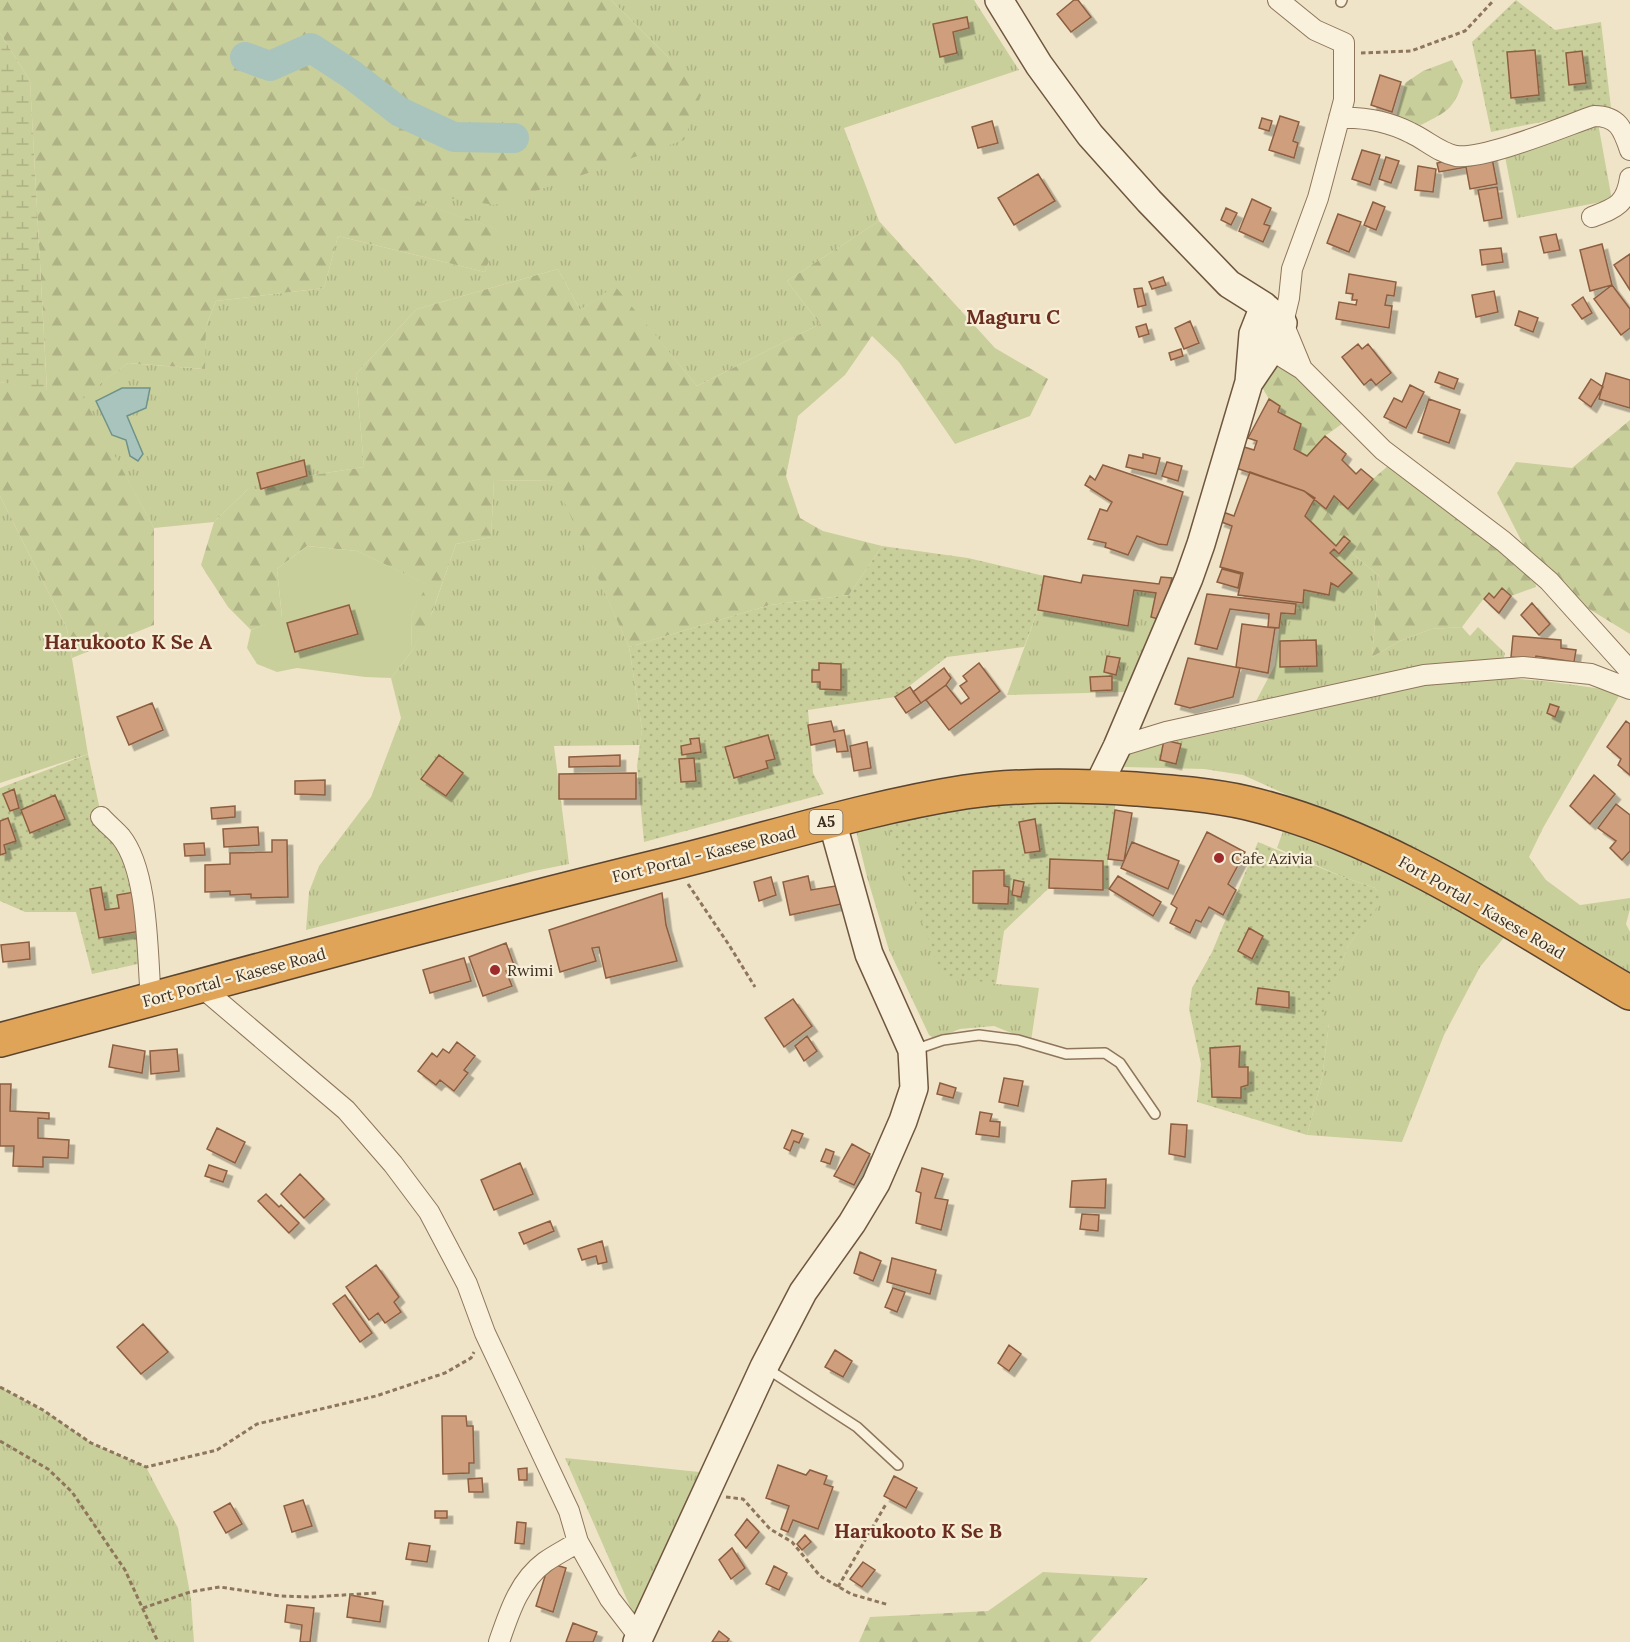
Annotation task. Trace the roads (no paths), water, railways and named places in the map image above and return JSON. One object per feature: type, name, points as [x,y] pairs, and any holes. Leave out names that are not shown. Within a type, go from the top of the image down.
[{"type":"highway","name":"Fort Portal - Kasese Road","points":[[0,1040],[199,985],[832,820],[967,792],[1053,784],[1214,797],[1280,812],[1317,825],[1394,856],[1450,885],[1630,993]]},
{"type":"street","points":[[999,0],[1039,65],[1090,135],[1149,201],[1229,284],[1273,315],[1302,369]]},
{"type":"street","points":[[1098,786],[1118,747],[1189,578],[1212,512],[1262,342],[1273,315],[1289,298],[1292,269],[1318,198],[1344,100],[1344,43],[1315,30],[1278,0]]},
{"type":"street","points":[[1339,118],[1361,117],[1410,132],[1441,150],[1457,156],[1482,154],[1594,116],[1605,116],[1615,120],[1622,129],[1630,149]]},
{"type":"street","points":[[1592,217],[1618,206],[1628,191],[1630,178]]},
{"type":"street","points":[[1229,284],[1262,342],[1302,369],[1383,450],[1503,541],[1549,580],[1630,671]]},
{"type":"street","points":[[1118,747],[1166,732],[1424,675],[1523,667],[1591,674],[1630,689]]},
{"type":"street","points":[[101,817],[121,837],[129,850],[139,876],[151,1000]]},
{"type":"street","points":[[638,1640],[764,1367],[803,1292],[852,1223],[876,1183],[903,1121],[914,1088],[912,1050],[869,954],[832,820]]},
{"type":"street","points":[[199,985],[346,1110],[393,1164],[429,1212],[467,1284],[486,1333],[569,1511],[578,1542],[610,1599],[638,1640]]},
{"type":"street","points":[[499,1642],[514,1599],[529,1579],[544,1563],[578,1542]]},
{"type":"lane","points":[[912,1050],[943,1040],[978,1035],[1018,1040],[1066,1054],[1105,1053],[1120,1063],[1155,1114]]},
{"type":"lane","points":[[764,1367],[857,1427],[898,1465]]},
{"type":"water","points":[[122,388],[150,388],[146,408],[127,416],[143,454],[138,461],[130,456],[126,440],[112,435],[96,401]]},
{"type":"waterway","points":[[245,57],[270,66],[311,48],[351,74],[400,112],[454,137],[514,138]]},
{"type":"place","name":"Cafe Azivia","points":[[1219,858]]},
{"type":"place","name":"Rwimi","points":[[495,970]]},
{"type":"district","name":"Maguru C","points":[[1013,317]]},
{"type":"district","name":"Harukooto K Se A","points":[[128,642]]},
{"type":"district","name":"Harukooto K Se B","points":[[918,1531]]}]
